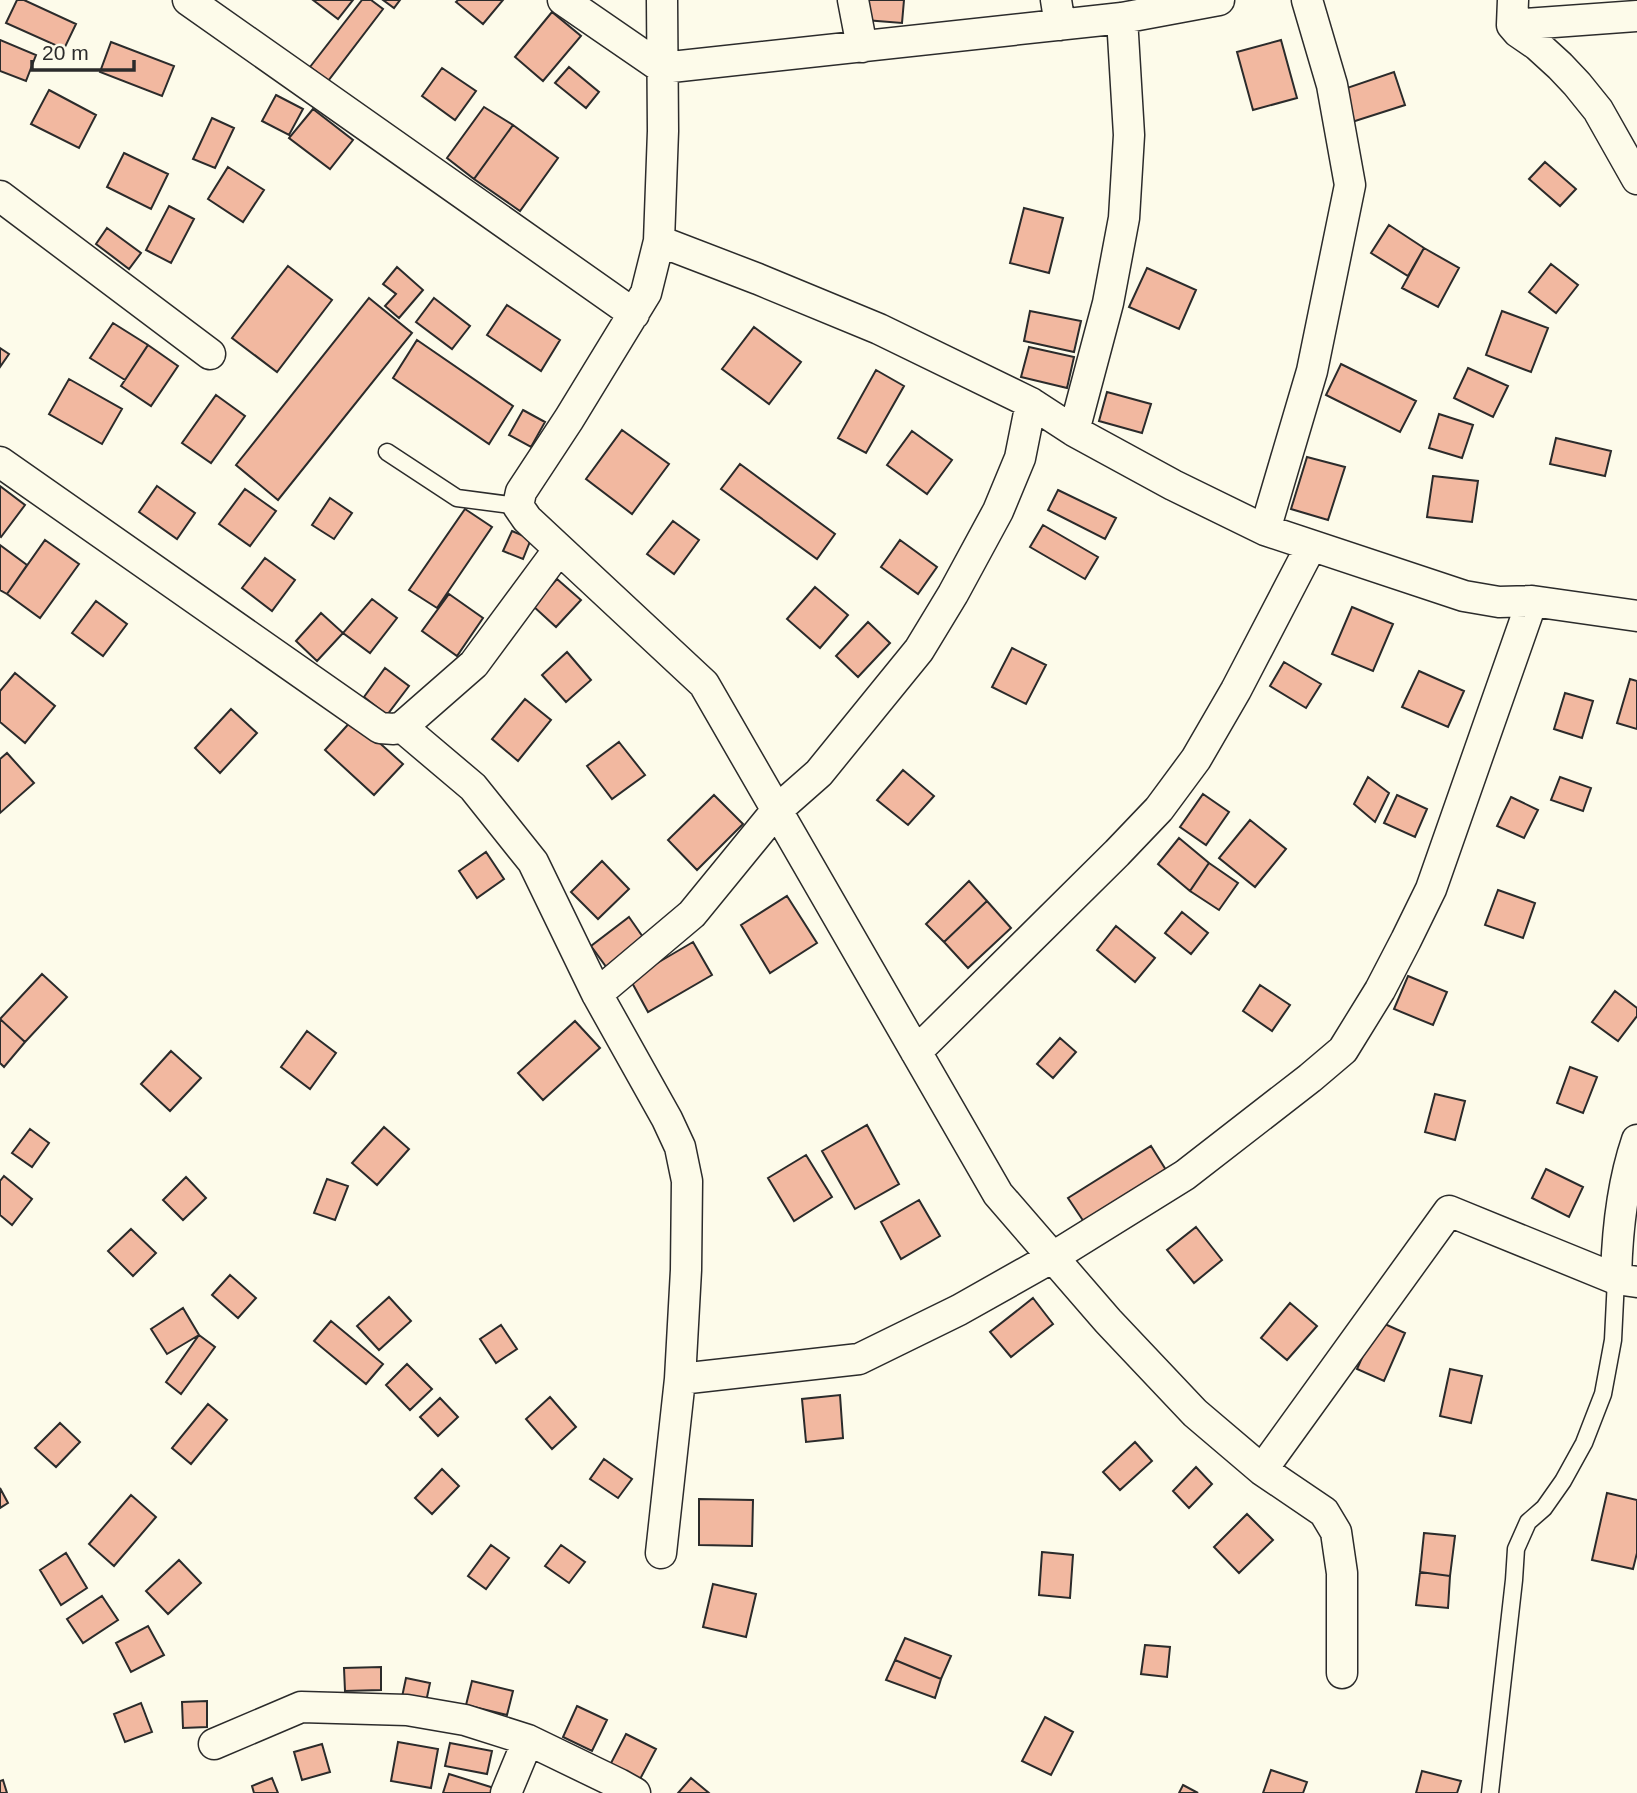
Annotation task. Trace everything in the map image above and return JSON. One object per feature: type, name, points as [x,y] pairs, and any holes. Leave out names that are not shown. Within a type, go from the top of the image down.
[{"type":"street","points":[[188,0],[634,314]]},
{"type":"street","points":[[563,0],[662,68],[862,47],[1058,13],[1122,18],[1219,0]]},
{"type":"street","points":[[662,0],[663,131],[659,241],[646,293],[522,492],[518,506],[527,519],[704,684],[998,1194],[1108,1321],[1195,1413],[1262,1470],[1324,1512],[1336,1532],[1342,1573],[1342,1673]]},
{"type":"street","points":[[853,0],[862,47]]},
{"type":"street","points":[[1265,530],[1312,371],[1350,185],[1332,85],[1307,0]]},
{"type":"street","points":[[1637,16],[1513,13],[1518,32],[1560,66],[1598,110],[1637,178]]},
{"type":"street","points":[[1074,431],[1108,303],[1124,218],[1129,135],[1122,18]]},
{"type":"street","points":[[0,196],[210,354]]},
{"type":"street","points":[[659,241],[879,329],[1031,403],[1074,431],[1172,485],[1265,530],[1464,596],[1499,602],[1532,601],[1637,616]]},
{"type":"street","points":[[597,994],[692,914],[777,810],[819,773],[919,650],[998,511],[1020,458],[1031,403]]},
{"type":"street","points":[[0,462],[380,728],[402,727],[474,664],[559,549]]},
{"type":"street","points":[[916,1052],[1159,809],[1196,759],[1236,690],[1311,546]]},
{"type":"street","points":[[680,1379],[859,1359],[959,1310],[1053,1257],[1185,1175],[1343,1050],[1380,990],[1431,889],[1532,601]]},
{"type":"street","points":[[402,727],[473,787],[533,862],[597,994],[680,1147],[687,1181],[686,1270],[680,1379],[661,1553]]},
{"type":"street","points":[[1627,1280],[1617,1240],[1630,1160],[1637,1140]]},
{"type":"street","points":[[1262,1470],[1449,1211],[1627,1280]]},
{"type":"street","points":[[214,1744],[301,1707],[407,1710],[465,1720],[528,1741],[635,1793]]},
{"type":"street","points":[[506,1793],[528,1741]]},
{"type":"lane","points":[[387,453],[457,498],[518,506]]},
{"type":"lane","points":[[1490,1793],[1516,1549],[1528,1522],[1544,1508],[1584,1443],[1603,1394],[1627,1280]]},
{"type":"building","points":[[17,0],[24,0],[76,24],[64,49],[6,23]]},
{"type":"building","points":[[313,0],[353,0],[338,19]]},
{"type":"building","points":[[362,0],[371,0],[383,9],[328,81],[310,67]]},
{"type":"building","points":[[383,0],[400,0],[394,8]]},
{"type":"building","points":[[503,0],[483,24],[456,2]]},
{"type":"building","points":[[867,0],[904,0],[902,23],[865,20]]},
{"type":"building","points":[[552,12],[581,36],[543,81],[515,57]]},
{"type":"building","points":[[0,40],[36,55],[26,81],[0,71]]},
{"type":"building","points":[[1281,40],[1297,98],[1253,110],[1237,52]]},
{"type":"building","points":[[111,42],[174,66],[162,96],[100,72]]},
{"type":"building","points":[[569,67],[599,92],[586,108],[555,83]]},
{"type":"building","points":[[442,68],[476,91],[455,120],[422,96]]},
{"type":"building","points":[[1394,72],[1405,105],[1352,122],[1341,90]]},
{"type":"building","points":[[49,90],[96,115],[79,148],[31,124]]},
{"type":"building","points":[[276,95],[303,109],[289,135],[262,121]]},
{"type":"building","points":[[484,107],[513,125],[474,179],[447,158]]},
{"type":"building","points":[[313,109],[353,140],[330,169],[289,138]]},
{"type":"building","points":[[212,118],[234,128],[215,168],[193,159]]},
{"type":"building","points":[[513,125],[558,158],[520,211],[474,179]]},
{"type":"building","points":[[124,153],[168,174],[151,209],[107,187]]},
{"type":"building","points":[[1545,162],[1576,189],[1560,206],[1529,179]]},
{"type":"building","points":[[228,167],[264,190],[243,222],[208,199]]},
{"type":"building","points":[[169,206],[194,219],[171,263],[146,250]]},
{"type":"building","points":[[1024,208],[1063,218],[1049,273],[1010,263]]},
{"type":"building","points":[[1389,225],[1424,248],[1408,276],[1371,253]]},
{"type":"building","points":[[107,228],[141,253],[129,269],[96,244]]},
{"type":"building","points":[[1424,248],[1459,268],[1438,307],[1402,288]]},
{"type":"building","points":[[1551,264],[1578,285],[1556,313],[1529,292]]},
{"type":"building","points":[[288,266],[332,300],[277,372],[232,338]]},
{"type":"building","points":[[397,267],[423,290],[399,318],[385,306],[396,294],[383,284]]},
{"type":"building","points":[[1147,268],[1196,290],[1179,329],[1129,307]]},
{"type":"building","points":[[369,298],[412,333],[278,500],[236,465]]},
{"type":"building","points":[[434,298],[470,326],[452,349],[416,322]]},
{"type":"building","points":[[507,305],[560,340],[541,371],[487,335]]},
{"type":"building","points":[[1030,311],[1081,321],[1074,352],[1024,341]]},
{"type":"building","points":[[1502,311],[1548,328],[1531,372],[1486,355]]},
{"type":"building","points":[[113,323],[148,345],[125,380],[90,358]]},
{"type":"building","points":[[754,327],[801,362],[769,404],[722,369]]},
{"type":"building","points":[[417,340],[513,406],[489,444],[393,378]]},
{"type":"building","points":[[148,345],[178,366],[151,406],[121,386]]},
{"type":"building","points":[[1029,347],[1074,357],[1067,388],[1021,377]]},
{"type":"building","points":[[0,348],[9,354],[0,367]]},
{"type":"building","points":[[1341,364],[1416,401],[1400,432],[1326,395]]},
{"type":"building","points":[[1468,368],[1508,386],[1493,417],[1454,398]]},
{"type":"building","points":[[876,370],[904,386],[866,453],[838,438]]},
{"type":"building","points":[[69,379],[122,409],[102,444],[49,414]]},
{"type":"building","points":[[1107,392],[1151,404],[1142,433],[1099,421]]},
{"type":"building","points":[[216,395],[245,416],[211,463],[182,443]]},
{"type":"building","points":[[523,410],[545,422],[531,447],[509,435]]},
{"type":"building","points":[[1439,414],[1473,425],[1462,458],[1429,448]]},
{"type":"building","points":[[622,430],[669,464],[632,514],[586,479]]},
{"type":"building","points":[[912,431],[952,460],[927,494],[887,465]]},
{"type":"building","points":[[1556,438],[1611,451],[1605,476],[1550,464]]},
{"type":"building","points":[[1307,457],[1345,467],[1328,520],[1291,509]]},
{"type":"building","points":[[740,464],[835,534],[817,559],[721,489]]},
{"type":"building","points":[[1433,476],[1478,481],[1472,522],[1427,517]]},
{"type":"building","points":[[0,486],[25,505],[1,537],[0,536]]},
{"type":"building","points":[[157,486],[195,513],[177,539],[139,512]]},
{"type":"building","points":[[245,489],[276,511],[250,546],[219,524]]},
{"type":"building","points":[[1058,490],[1116,518],[1105,539],[1048,510]]},
{"type":"building","points":[[330,498],[352,513],[334,539],[312,525]]},
{"type":"building","points":[[465,509],[492,527],[437,608],[409,590]]},
{"type":"building","points":[[673,521],[699,540],[674,574],[647,554]]},
{"type":"building","points":[[1043,525],[1098,557],[1085,579],[1030,547]]},
{"type":"building","points":[[512,531],[531,539],[523,559],[503,551]]},
{"type":"building","points":[[45,540],[79,564],[40,618],[7,594]]},
{"type":"building","points":[[900,540],[937,567],[918,594],[881,567]]},
{"type":"building","points":[[0,545],[27,565],[7,594],[0,590]]},
{"type":"building","points":[[265,558],[295,580],[272,611],[242,588]]},
{"type":"building","points":[[557,579],[581,600],[556,627],[533,606]]},
{"type":"building","points":[[815,587],[848,615],[820,648],[787,619]]},
{"type":"building","points":[[449,594],[483,618],[457,656],[422,631]]},
{"type":"building","points":[[372,599],[397,618],[370,653],[343,633]]},
{"type":"building","points":[[96,601],[127,624],[103,656],[72,633]]},
{"type":"building","points":[[1352,607],[1393,624],[1373,671],[1332,654]]},
{"type":"building","points":[[321,613],[343,633],[317,661],[296,641]]},
{"type":"building","points":[[868,622],[890,643],[858,677],[836,656]]},
{"type":"building","points":[[1012,648],[1046,665],[1026,704],[992,687]]},
{"type":"building","points":[[567,652],[591,680],[566,702],[542,675]]},
{"type":"building","points":[[1284,662],[1321,684],[1306,708],[1270,686]]},
{"type":"building","points":[[385,668],[409,686],[387,715],[364,697]]},
{"type":"building","points":[[1419,671],[1464,691],[1448,727],[1402,707]]},
{"type":"building","points":[[15,673],[55,706],[25,743],[0,722],[0,691]]},
{"type":"building","points":[[1630,679],[1637,681],[1637,729],[1617,723]]},
{"type":"building","points":[[1565,693],[1593,701],[1582,738],[1554,729]]},
{"type":"building","points":[[525,699],[551,720],[518,761],[492,739]]},
{"type":"building","points":[[231,709],[257,733],[220,773],[195,748]]},
{"type":"building","points":[[353,719],[403,764],[374,795],[325,750]]},
{"type":"building","points":[[619,742],[645,775],[612,799],[587,766]]},
{"type":"building","points":[[7,753],[34,783],[0,813],[0,759]]},
{"type":"building","points":[[903,770],[934,796],[908,825],[877,800]]},
{"type":"building","points":[[1368,777],[1389,793],[1375,822],[1354,804]]},
{"type":"building","points":[[1560,777],[1591,788],[1583,811],[1551,800]]},
{"type":"building","points":[[1203,794],[1229,812],[1206,845],[1180,827]]},
{"type":"building","points":[[714,795],[743,824],[697,870],[668,840]]},
{"type":"building","points":[[1397,795],[1427,809],[1415,837],[1384,823]]},
{"type":"building","points":[[1511,797],[1538,810],[1524,838],[1497,826]]},
{"type":"building","points":[[1250,820],[1286,849],[1255,887],[1219,858]]},
{"type":"building","points":[[1179,838],[1209,863],[1190,891],[1158,864]]},
{"type":"building","points":[[486,852],[504,879],[477,898],[459,871]]},
{"type":"building","points":[[602,861],[629,889],[598,919],[571,892]]},
{"type":"building","points":[[1209,863],[1238,883],[1219,910],[1190,891]]},
{"type":"building","points":[[969,881],[987,901],[944,942],[926,924]]},
{"type":"building","points":[[1498,890],[1535,903],[1523,938],[1485,925]]},
{"type":"building","points":[[787,896],[817,943],[770,973],[741,925]]},
{"type":"building","points":[[987,901],[1011,928],[968,968],[944,942]]},
{"type":"building","points":[[1182,912],[1208,933],[1191,954],[1165,933]]},
{"type":"building","points":[[629,917],[645,940],[607,968],[591,946]]},
{"type":"building","points":[[1116,926],[1155,958],[1135,982],[1097,950]]},
{"type":"building","points":[[693,942],[712,975],[648,1012],[630,979]]},
{"type":"building","points":[[42,974],[67,997],[25,1042],[0,1019]]},
{"type":"building","points":[[1408,976],[1447,992],[1433,1025],[1394,1009]]},
{"type":"building","points":[[1260,985],[1290,1005],[1272,1031],[1243,1011]]},
{"type":"building","points":[[1615,991],[1637,1008],[1637,1016],[1618,1041],[1592,1022]]},
{"type":"building","points":[[0,1019],[25,1042],[4,1067],[0,1063]]},
{"type":"building","points":[[575,1021],[600,1048],[543,1100],[518,1073]]},
{"type":"building","points":[[307,1031],[336,1053],[310,1089],[281,1067]]},
{"type":"building","points":[[1060,1038],[1076,1052],[1053,1078],[1037,1064]]},
{"type":"building","points":[[171,1051],[201,1078],[170,1111],[141,1084]]},
{"type":"building","points":[[1570,1067],[1597,1077],[1583,1113],[1557,1103]]},
{"type":"building","points":[[1435,1094],[1465,1101],[1455,1140],[1425,1132]]},
{"type":"building","points":[[867,1125],[899,1184],[855,1209],[822,1151]]},
{"type":"building","points":[[384,1127],[409,1149],[377,1185],[352,1163]]},
{"type":"building","points":[[30,1129],[49,1143],[32,1167],[12,1153]]},
{"type":"building","points":[[1151,1146],[1166,1170],[1084,1222],[1068,1198]]},
{"type":"building","points":[[806,1155],[832,1197],[794,1221],[768,1178]]},
{"type":"building","points":[[1546,1169],[1583,1187],[1569,1217],[1532,1198]]},
{"type":"building","points":[[4,1176],[32,1199],[12,1225],[0,1215],[0,1181]]},
{"type":"building","points":[[186,1177],[206,1198],[183,1220],[163,1200]]},
{"type":"building","points":[[327,1179],[348,1186],[335,1220],[314,1213]]},
{"type":"building","points":[[919,1200],[940,1236],[901,1259],[881,1222]]},
{"type":"building","points":[[1196,1227],[1222,1260],[1194,1283],[1167,1250]]},
{"type":"building","points":[[131,1229],[156,1253],[133,1276],[108,1251]]},
{"type":"building","points":[[230,1275],[256,1298],[238,1318],[212,1295]]},
{"type":"building","points":[[389,1297],[411,1321],[379,1350],[357,1326]]},
{"type":"building","points":[[1033,1298],[1053,1324],[1011,1357],[990,1332]]},
{"type":"building","points":[[1290,1303],[1317,1326],[1287,1360],[1261,1338]]},
{"type":"building","points":[[183,1308],[199,1335],[167,1354],[151,1329]]},
{"type":"building","points":[[331,1321],[383,1364],[366,1384],[314,1341]]},
{"type":"building","points":[[1378,1321],[1405,1333],[1384,1381],[1357,1369]]},
{"type":"building","points":[[501,1325],[517,1349],[496,1363],[480,1339]]},
{"type":"building","points":[[199,1335],[215,1347],[181,1394],[166,1382]]},
{"type":"building","points":[[407,1364],[432,1389],[410,1410],[386,1385]]},
{"type":"building","points":[[1450,1369],[1482,1376],[1471,1423],[1440,1416]]},
{"type":"building","points":[[840,1395],[843,1438],[806,1442],[802,1399]]},
{"type":"building","points":[[550,1397],[576,1427],[552,1449],[526,1419]]},
{"type":"building","points":[[440,1398],[458,1417],[438,1436],[420,1417]]},
{"type":"building","points":[[208,1404],[227,1420],[191,1464],[172,1448]]},
{"type":"building","points":[[60,1423],[80,1442],[56,1467],[35,1448]]},
{"type":"building","points":[[1135,1442],[1152,1461],[1120,1490],[1103,1472]]},
{"type":"building","points":[[604,1459],[632,1479],[618,1498],[590,1479]]},
{"type":"building","points":[[1196,1467],[1212,1484],[1189,1508],[1173,1491]]},
{"type":"building","points":[[442,1469],[459,1486],[432,1514],[415,1498]]},
{"type":"building","points":[[0,1488],[8,1503],[0,1508]]},
{"type":"building","points":[[1607,1493],[1637,1500],[1637,1553],[1633,1569],[1592,1560]]},
{"type":"building","points":[[131,1495],[156,1517],[114,1566],[89,1544]]},
{"type":"building","points":[[699,1499],[753,1500],[752,1546],[699,1545]]},
{"type":"building","points":[[1247,1514],[1273,1540],[1239,1573],[1214,1547]]},
{"type":"building","points":[[1424,1533],[1455,1536],[1450,1576],[1420,1572]]},
{"type":"building","points":[[491,1545],[509,1558],[486,1589],[468,1576]]},
{"type":"building","points":[[561,1545],[585,1562],[569,1583],[545,1566]]},
{"type":"building","points":[[1042,1552],[1073,1555],[1070,1598],[1039,1595]]},
{"type":"building","points":[[66,1553],[87,1588],[61,1605],[40,1570]]},
{"type":"building","points":[[179,1560],[201,1583],[168,1614],[146,1591]]},
{"type":"building","points":[[1420,1572],[1450,1576],[1448,1608],[1416,1605]]},
{"type":"building","points":[[713,1584],[756,1594],[746,1637],[703,1627]]},
{"type":"building","points":[[102,1596],[118,1620],[83,1643],[67,1619]]},
{"type":"building","points":[[148,1626],[164,1655],[131,1672],[116,1643]]},
{"type":"building","points":[[905,1638],[951,1656],[941,1679],[895,1660]]},
{"type":"building","points":[[1145,1645],[1170,1647],[1167,1677],[1141,1674]]},
{"type":"building","points":[[895,1660],[941,1679],[935,1698],[886,1680]]},
{"type":"building","points":[[381,1667],[381,1690],[345,1691],[344,1668]]},
{"type":"building","points":[[406,1678],[430,1683],[426,1702],[402,1697]]},
{"type":"building","points":[[472,1681],[513,1691],[507,1715],[466,1705]]},
{"type":"building","points":[[207,1701],[207,1727],[183,1728],[182,1702]]},
{"type":"building","points":[[141,1703],[152,1732],[125,1742],[114,1714]]},
{"type":"building","points":[[577,1706],[607,1720],[592,1751],[563,1737]]},
{"type":"building","points":[[1045,1717],[1073,1732],[1051,1775],[1022,1761]]},
{"type":"building","points":[[626,1734],[656,1749],[639,1781],[610,1765]]},
{"type":"building","points":[[398,1742],[438,1749],[431,1788],[391,1781]]},
{"type":"building","points":[[450,1743],[492,1751],[487,1774],[445,1766]]},
{"type":"building","points":[[322,1744],[330,1772],[302,1780],[294,1752]]},
{"type":"building","points":[[1271,1770],[1307,1782],[1303,1793],[1263,1793]]},
{"type":"building","points":[[1422,1771],[1461,1781],[1457,1793],[1416,1793]]},
{"type":"building","points":[[449,1774],[494,1788],[493,1793],[443,1793]]},
{"type":"building","points":[[272,1778],[278,1793],[254,1793],[252,1786]]},
{"type":"building","points":[[691,1778],[709,1793],[678,1793]]},
{"type":"building","points":[[3,1780],[7,1793],[0,1793],[0,1781]]},
{"type":"building","points":[[1183,1785],[1198,1793],[1179,1793]]}]
